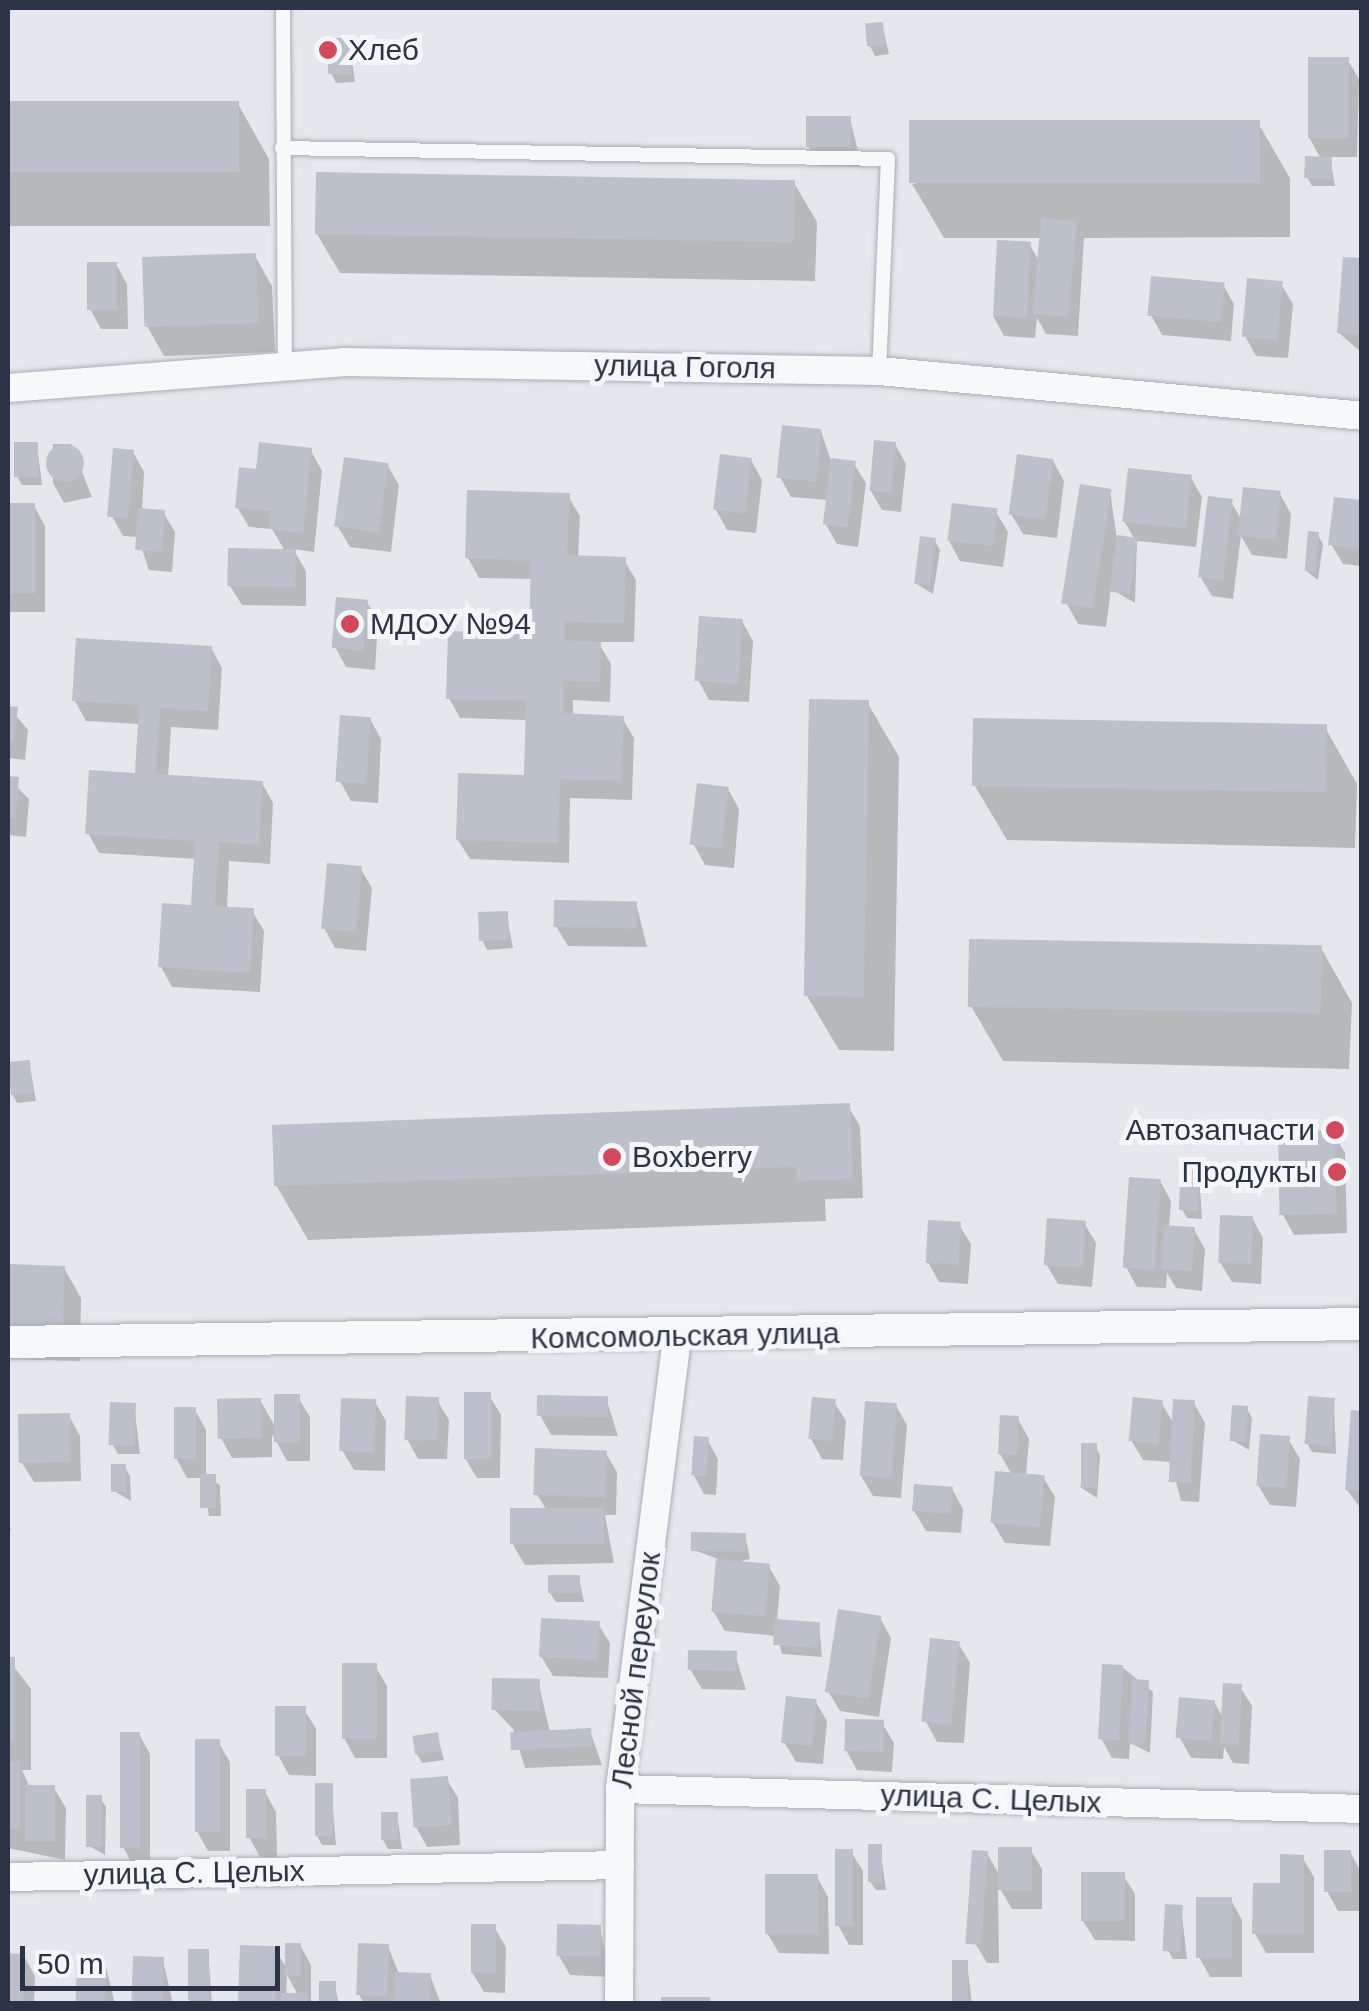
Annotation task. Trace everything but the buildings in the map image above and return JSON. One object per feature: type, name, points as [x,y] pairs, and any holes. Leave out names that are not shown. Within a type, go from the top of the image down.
[{"type":"street","name":"улица Гоголя","points":[[8,388],[286,366],[879,370],[1362,416]]},
{"type":"street","name":"Комсомольская улица","points":[[8,1342],[677,1338],[1362,1324]]},
{"type":"street","name":"Лесной переулок","points":[[619,2004],[620,1788],[677,1338]]},
{"type":"street","name":"улица С. Целых","points":[[620,1788],[1362,1808]]},
{"type":"street","name":"улица С. Целых","points":[[8,1877],[620,1865]]},
{"type":"lane","points":[[283,8],[286,366]]},
{"type":"lane","points":[[282,148],[888,159],[879,370]]},
{"type":"place","name":"Хлеб","points":[[328,50]]},
{"type":"place","name":"МДОУ №94","points":[[350,624]]},
{"type":"place","name":"Автозапчасти","points":[[1335,1130]]},
{"type":"place","name":"Boxberry","points":[[612,1157]]},
{"type":"place","name":"Продукты","points":[[1337,1172]]}]
